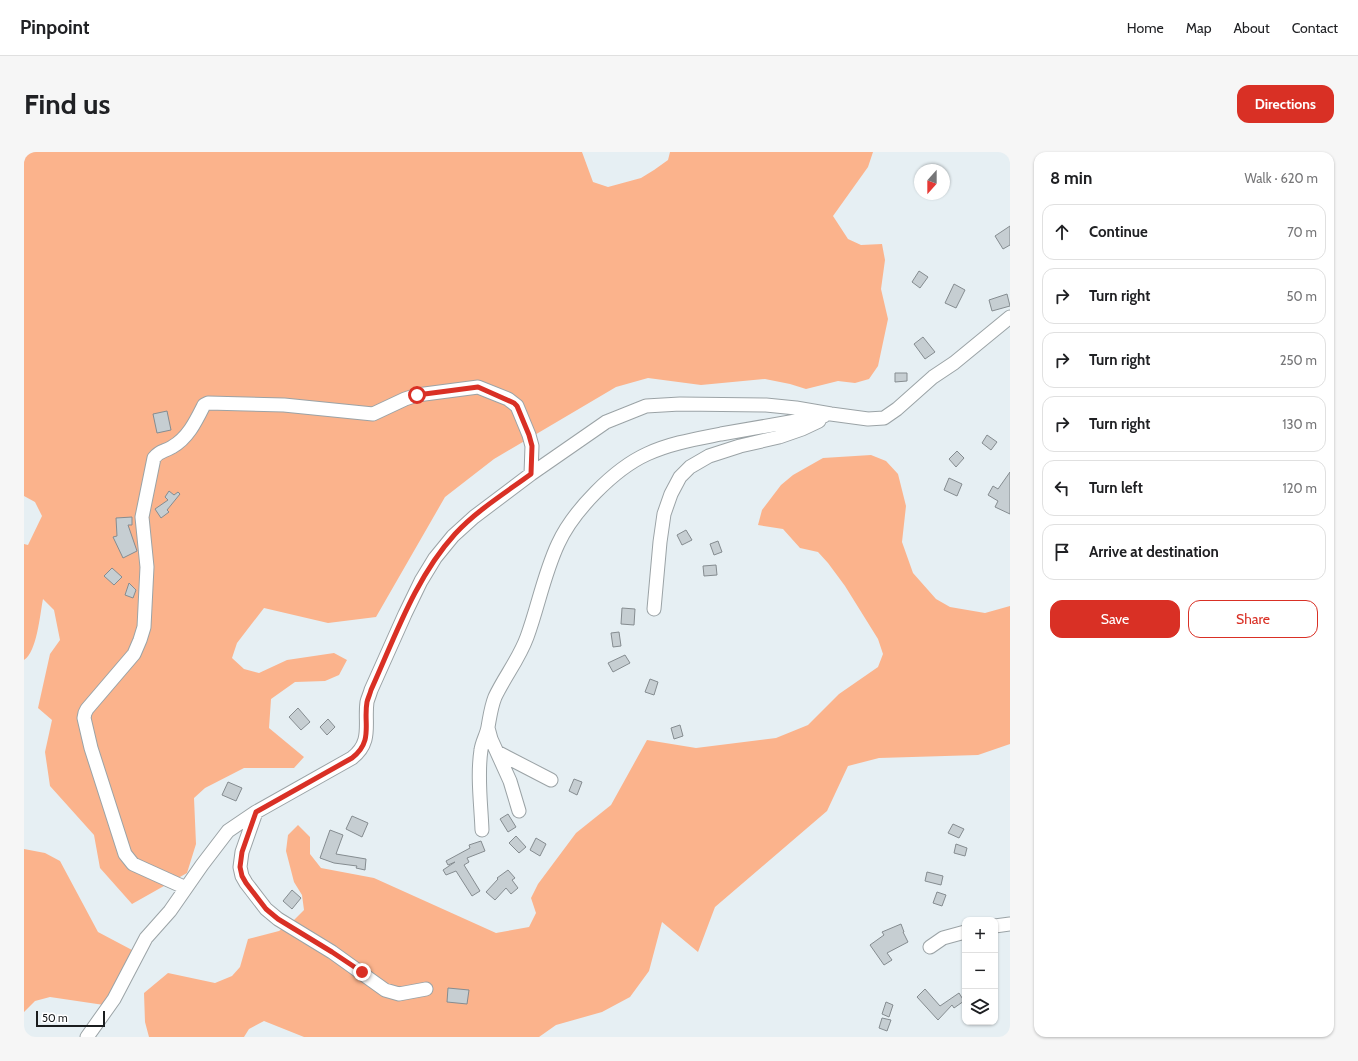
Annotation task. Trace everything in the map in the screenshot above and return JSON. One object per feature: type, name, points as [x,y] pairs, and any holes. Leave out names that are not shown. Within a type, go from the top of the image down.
[{"type":"street","points":[[87,1037],[114,999],[146,938],[170,911],[228,831],[256,812],[352,758],[362,747],[368,729],[368,702],[371,690],[405,614],[421,581],[432,564],[461,528],[531,474],[606,422],[646,406],[680,404],[766,405],[868,419],[884,418],[897,409],[933,377],[954,363],[1010,317]]},
{"type":"street","points":[[186,888],[133,864],[125,854],[91,748],[84,718],[84,713],[87,709],[134,654],[144,627],[147,567],[142,517],[154,458],[156,455],[172,447],[188,433],[204,405],[208,403],[284,405],[373,414],[417,395],[478,387],[508,399],[517,406],[532,446],[531,474]]},
{"type":"street","points":[[654,609],[664,514],[671,494],[680,477],[690,467],[709,456],[802,429],[831,414]]},
{"type":"street","points":[[482,830],[480,783],[481,750],[488,728],[489,715],[495,697],[527,639],[549,564],[559,542],[572,521],[590,499],[618,473],[646,454],[679,442],[831,414]]},
{"type":"street","points":[[488,728],[491,739],[510,781],[519,811]]},
{"type":"street","points":[[497,752],[551,780]]},
{"type":"street","points":[[256,812],[242,852],[240,867],[242,876],[246,883],[266,909],[278,919],[332,952],[385,990],[399,994],[426,989]]},
{"type":"street","points":[[998,926],[1010,924]]},
{"type":"street","points":[[930,946],[943,938],[962,933]]},
{"type":"shaded area","points":[[24,152],[582,152],[593,182],[608,187],[641,178],[668,160],[670,152],[873,152],[868,167],[833,216],[848,239],[861,245],[882,244],[885,260],[881,289],[888,319],[878,366],[869,379],[855,383],[838,381],[806,389],[765,379],[701,385],[648,378],[616,387],[494,459],[445,497],[376,617],[328,623],[264,608],[237,643],[232,658],[244,669],[259,673],[287,660],[334,653],[347,660],[339,675],[325,681],[295,682],[271,699],[269,728],[304,757],[294,768],[244,768],[205,788],[194,798],[196,844],[187,873],[132,904],[100,868],[94,835],[50,786],[45,752],[52,720],[38,708],[50,654],[60,640],[54,610],[43,599],[35,641],[28,656],[24,660],[24,544],[28,545],[42,516],[35,502],[24,496]]},
{"type":"shaded area","points":[[871,455],[886,461],[898,474],[906,506],[902,542],[913,573],[936,599],[950,607],[985,613],[1010,606],[1010,744],[978,755],[879,758],[848,766],[827,811],[715,907],[698,952],[662,922],[649,971],[630,997],[602,1012],[556,1025],[539,1037],[304,1037],[264,1021],[249,1029],[244,1037],[149,1037],[145,1022],[144,993],[168,973],[215,983],[232,976],[240,967],[248,939],[279,931],[293,921],[304,910],[302,895],[294,882],[286,851],[288,835],[298,825],[310,837],[310,854],[321,868],[374,878],[496,933],[529,927],[536,913],[531,898],[538,884],[576,833],[611,805],[647,740],[696,748],[776,738],[808,725],[839,694],[878,667],[883,654],[878,639],[845,586],[818,552],[800,548],[783,529],[758,525],[762,510],[781,485],[793,475],[823,458]]},
{"type":"shaded area","points":[[24,849],[45,853],[60,861],[98,932],[132,950],[104,1005],[50,997],[35,1001],[24,1012]]},
{"type":"building","points":[[1010,226],[1010,245],[1003,249],[995,236]]},
{"type":"building","points":[[919,271],[928,277],[920,288],[912,282]]},
{"type":"building","points":[[954,284],[965,290],[956,308],[945,303]]},
{"type":"building","points":[[1007,294],[1010,306],[992,311],[989,300]]},
{"type":"building","points":[[923,337],[935,352],[925,359],[914,344]]},
{"type":"building","points":[[895,373],[907,373],[907,381],[895,382]]},
{"type":"building","points":[[167,411],[171,430],[157,433],[153,414]]},
{"type":"building","points":[[987,435],[997,442],[991,450],[982,443]]},
{"type":"building","points":[[957,451],[964,458],[956,467],[949,459]]},
{"type":"building","points":[[1010,472],[1010,514],[995,507],[998,501],[988,495],[993,486],[998,489]]},
{"type":"building","points":[[949,478],[962,484],[957,496],[944,490]]},
{"type":"building","points":[[169,491],[174,495],[178,492],[180,494],[167,510],[169,512],[161,518],[155,509],[168,500],[165,497]]},
{"type":"building","points":[[132,517],[132,525],[128,525],[137,551],[123,558],[113,537],[117,536],[116,518]]},
{"type":"building","points":[[686,530],[692,540],[682,545],[677,535]]},
{"type":"building","points":[[718,541],[722,552],[714,555],[710,544]]},
{"type":"building","points":[[716,565],[717,575],[704,576],[703,566]]},
{"type":"building","points":[[112,568],[122,577],[114,585],[104,576]]},
{"type":"building","points":[[129,583],[136,590],[133,598],[125,595]]},
{"type":"building","points":[[622,608],[635,609],[634,625],[621,624]]},
{"type":"building","points":[[619,632],[621,646],[613,647],[611,633]]},
{"type":"building","points":[[625,655],[630,663],[613,672],[608,663]]},
{"type":"building","points":[[650,679],[658,682],[654,695],[645,692]]},
{"type":"building","points":[[298,708],[310,722],[301,730],[289,717]]},
{"type":"building","points":[[328,719],[335,727],[327,735],[320,727]]},
{"type":"building","points":[[680,725],[683,736],[674,739],[671,728]]},
{"type":"building","points":[[574,779],[582,782],[577,795],[569,791]]},
{"type":"building","points":[[228,782],[242,788],[236,801],[222,795]]},
{"type":"building","points":[[508,814],[516,827],[508,832],[500,819]]},
{"type":"building","points":[[352,816],[368,823],[362,837],[346,829]]},
{"type":"building","points":[[953,824],[964,829],[959,838],[948,833]]},
{"type":"building","points":[[330,830],[343,835],[336,854],[366,859],[365,870],[356,868],[357,866],[334,863],[320,858]]},
{"type":"building","points":[[516,836],[526,847],[519,853],[509,843]]},
{"type":"building","points":[[536,838],[546,844],[540,856],[530,850]]},
{"type":"building","points":[[481,841],[485,851],[467,858],[469,862],[464,865],[480,891],[472,896],[456,871],[446,875],[443,870],[455,862],[448,865],[446,861],[470,848],[469,845]]},
{"type":"building","points":[[956,844],[967,848],[965,856],[954,853]]},
{"type":"building","points":[[508,870],[515,878],[512,880],[518,888],[511,894],[506,888],[495,900],[486,892],[498,879],[497,878]]},
{"type":"building","points":[[927,872],[943,876],[941,885],[925,881]]},
{"type":"building","points":[[292,890],[301,898],[292,909],[283,901]]},
{"type":"building","points":[[937,892],[946,895],[942,906],[933,903]]},
{"type":"building","points":[[901,924],[908,942],[887,953],[892,960],[884,965],[870,945],[884,935],[882,932]]},
{"type":"building","points":[[448,988],[469,990],[467,1004],[447,1002]]},
{"type":"building","points":[[925,989],[940,1006],[959,993],[962,998],[962,1002],[954,1008],[952,1005],[938,1020],[917,997]]},
{"type":"building","points":[[886,1002],[893,1005],[889,1017],[882,1014]]},
{"type":"building","points":[[882,1018],[891,1020],[887,1031],[879,1028]]},
{"type":"route","points":[[362,972],[278,919],[266,909],[246,883],[242,876],[240,867],[242,852],[256,812],[352,758],[362,747],[368,729],[367,709],[371,690],[421,581],[436,558],[461,528],[474,516],[531,474],[532,446],[517,406],[514,403],[508,399],[478,387],[417,395]]}]
